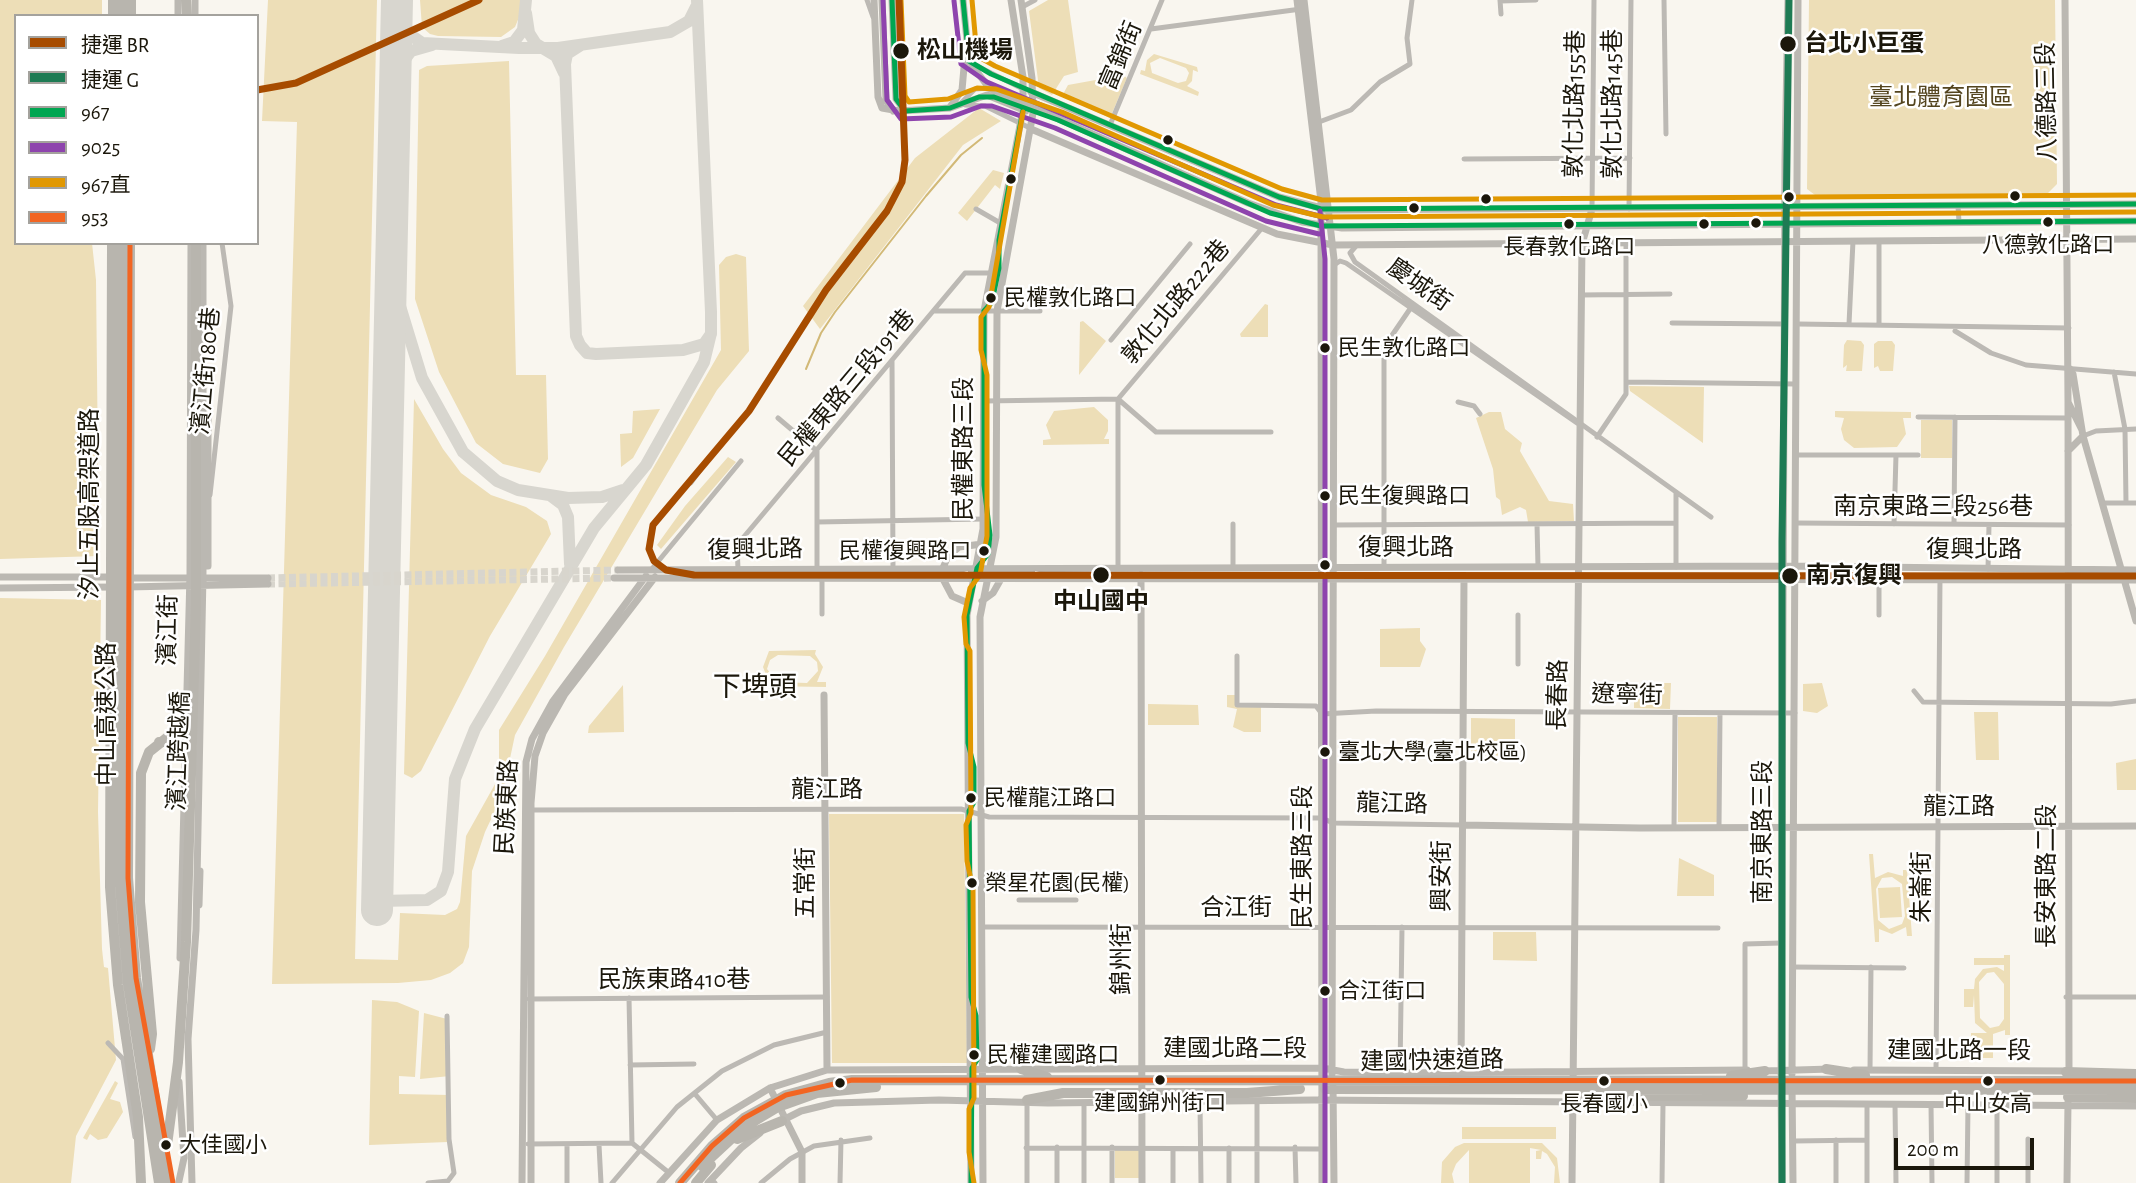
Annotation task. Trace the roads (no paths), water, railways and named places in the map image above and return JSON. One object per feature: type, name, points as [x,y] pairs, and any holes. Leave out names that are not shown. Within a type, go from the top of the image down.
[{"type":"highway","name":"汐止五股高架道路","points":[[112,245],[110,887],[118,985],[138,1117],[141,1183]]},
{"type":"highway","name":"中山高速公路","points":[[122,245],[120,886],[128,984],[160,1183]]},
{"type":"highway","name":"中山高速公路","points":[[130,245],[128,878],[136,978],[163,1137],[175,1183]]},
{"type":"highway","points":[[160,1183],[178,1062],[186,942],[196,595],[196,245]]},
{"type":"highway","points":[[149,1056],[152,1034],[143,949],[139,858],[141,773],[149,752],[158,742],[184,724]]},
{"type":"highway","points":[[158,742],[173,742],[181,752]]},
{"type":"highway","points":[[1021,1069],[1038,1076],[1300,1086]]},
{"type":"highway","points":[[1826,1069],[1859,1076],[1987,1075],[2054,1081]]},
{"type":"highway","points":[[1546,1080],[1570,1077],[1733,1076],[1765,1071]]},
{"type":"highway","points":[[2068,1072],[2136,1072]]},
{"type":"highway","name":"建國快速道路","points":[[680,1183],[712,1146],[744,1118],[786,1095],[829,1083],[852,1080],[1300,1086],[2136,1090]]},
{"type":"highway","name":"建國快速道路","points":[[688,1183],[724,1144],[760,1116],[796,1099],[837,1089],[1300,1086],[1546,1080],[2136,1081]]},
{"type":"highway","points":[[1027,1100],[1063,1093],[1247,1093],[1300,1086]]},
{"type":"highway","points":[[1572,1102],[1584,1096],[1821,1096],[1862,1090]]},
{"type":"highway","points":[[2068,1101],[2136,1098]]},
{"type":"highway","points":[[696,1183],[737,1139],[783,1120]]},
{"type":"main road","points":[[874,0],[878,97],[882,107],[905,111],[954,106],[987,95],[1023,106]]},
{"type":"main road","points":[[882,0],[886,100],[893,110]]},
{"type":"main road","points":[[892,0],[896,99],[905,111]]},
{"type":"main road","points":[[954,106],[962,90],[965,42],[963,0]]},
{"type":"main road","name":"民權東路三段","points":[[971,1183],[968,603],[982,544],[984,519],[984,311],[1023,106],[1011,0]]},
{"type":"main road","points":[[1297,0],[1302,9],[1319,122],[1325,210]]},
{"type":"main road","points":[[1304,0],[1302,9],[1325,210]]},
{"type":"main road","name":"南京東路三段","points":[[1782,1183],[1783,566],[1788,0]]},
{"type":"main road","name":"南京東路三段","points":[[1793,1183],[1798,0]]},
{"type":"main road","name":"八德路三段","points":[[2065,0],[2070,369]]},
{"type":"main road","name":"民權東路三段","points":[[982,1183],[982,601],[992,567],[996,537],[995,311],[1033,110],[1022,4]]},
{"type":"main road","points":[[965,42],[969,61],[989,89],[1270,213],[1321,226],[2136,221]]},
{"type":"main road","points":[[1023,89],[1279,197],[1325,210],[2136,204]]},
{"type":"main road","points":[[1031,128],[1262,228],[1321,244],[1333,250],[1356,246],[2136,239]]},
{"type":"main road","name":"長春路","points":[[1572,1183],[1582,244],[1592,209]]},
{"type":"main road","name":"民生東路三段","points":[[1322,1183],[1321,226],[1325,210]]},
{"type":"main road","name":"民生東路三段","points":[[1325,210],[1331,227],[1334,270],[1334,1183]]},
{"type":"main road","points":[[1479,210],[1481,227]]},
{"type":"main road","points":[[1432,227],[1432,246]]},
{"type":"main road","name":"濱江街","points":[[181,915],[178,895],[188,587],[191,245]]},
{"type":"main road","name":"濱江街","points":[[203,245],[204,403]]},
{"type":"main road","name":"濱江街","points":[[175,1183],[184,1164],[178,1080],[190,346]]},
{"type":"main road","points":[[2070,369],[2082,433],[2136,621]]},
{"type":"main road","name":"長安東路二段","points":[[2067,1183],[2067,418],[2070,369]]},
{"type":"main road","name":"濱江街","points":[[192,1183],[188,1039],[200,891],[205,578],[209,502],[208,395],[203,378]]},
{"type":"main road","points":[[2068,402],[2082,433]]},
{"type":"main road","name":"濱江跨越橋","points":[[194,891],[204,403]]},
{"type":"main road","points":[[2068,452],[2082,433]]},
{"type":"main road","points":[[943,568],[948,556],[958,547],[982,544]]},
{"type":"main road","name":"復興北路","points":[[2136,570],[1783,566],[992,567],[738,569],[654,572],[616,574],[645,578],[654,572],[943,579],[2136,580]]},
{"type":"main road","name":"錦州街","points":[[1141,568],[1142,1183]]},
{"type":"main road","name":"民族東路","points":[[531,1183],[532,999],[527,810],[535,756],[553,713],[654,572]]},
{"type":"main road","points":[[0,577],[268,581],[205,587],[0,588]]},
{"type":"main road","name":"民族東路","points":[[522,1183],[522,999],[528,755],[542,720],[569,675],[645,578]]},
{"type":"main road","name":"興安街","points":[[1460,1101],[1464,578]]},
{"type":"main road","points":[[943,579],[953,596],[968,603]]},
{"type":"main road","points":[[982,601],[993,593],[1001,579]]},
{"type":"main road","name":"五常街","points":[[824,695],[827,1070]]},
{"type":"main road","points":[[184,724],[202,715]]},
{"type":"main road","name":"龍江路","points":[[1462,825],[1674,828],[2136,826]]},
{"type":"main road","name":"濱江街","points":[[194,891],[195,930]]},
{"type":"main road","name":"建國北路二段","points":[[660,1183],[668,1172],[695,1150],[717,1120],[770,1088],[827,1070],[1322,1068],[1332,1071],[1400,1073],[1781,1070]]},
{"type":"main road","name":"建國北路一段","points":[[1781,1070],[2136,1072]]},
{"type":"main road","points":[[770,1088],[783,1120],[802,1152],[802,1183]]},
{"type":"main road","points":[[708,1183],[748,1142],[783,1120],[834,1103],[1027,1100],[1200,1103],[1322,1100],[1997,1105],[2068,1101],[2136,1106]]},
{"type":"main road","points":[[175,1183],[186,1177],[193,1160]]},
{"type":"street","points":[[867,0],[875,21]]},
{"type":"street","points":[[1022,4],[1035,0]]},
{"type":"street","name":"富錦街","points":[[1110,124],[1162,0]]},
{"type":"street","points":[[1319,122],[1351,110],[1380,82],[1410,64],[1406,38],[1412,0]]},
{"type":"street","points":[[1500,14],[1500,1],[1536,0]]},
{"type":"street","name":"敦化北路155巷","points":[[1592,209],[1594,0]]},
{"type":"street","name":"敦化北路145巷","points":[[1629,209],[1630,0]]},
{"type":"street","points":[[1664,0],[1666,134]]},
{"type":"street","points":[[1151,29],[1302,9]]},
{"type":"street","points":[[969,61],[1023,89]]},
{"type":"street","points":[[954,106],[975,89],[989,89]]},
{"type":"street","points":[[954,106],[985,106],[1031,128]]},
{"type":"street","points":[[1464,159],[1630,158]]},
{"type":"street","points":[[1958,205],[1959,222]]},
{"type":"street","points":[[976,209],[1002,224]]},
{"type":"street","name":"敦化北路222巷","points":[[1118,399],[1262,228]]},
{"type":"street","points":[[1849,324],[1853,241]]},
{"type":"street","points":[[1879,241],[1879,325]]},
{"type":"street","points":[[1111,340],[1191,244]]},
{"type":"street","points":[[1597,437],[1626,394],[1626,244]]},
{"type":"street","name":"濱江街180巷","points":[[209,502],[216,461],[231,306],[222,245]]},
{"type":"street","name":"慶城街","points":[[1356,246],[1350,253],[1352,260],[1412,306],[1564,417],[1580,424],[1711,517]]},
{"type":"street","name":"慶城街","points":[[1333,250],[1342,261],[1412,306]]},
{"type":"street","points":[[1334,270],[1336,263],[1342,261]]},
{"type":"street","name":"民權東路三段191巷","points":[[738,569],[737,545],[965,272],[992,273]]},
{"type":"street","points":[[1581,295],[1670,294]]},
{"type":"street","points":[[1384,567],[1384,347],[1412,306]]},
{"type":"street","points":[[932,313],[1040,311]]},
{"type":"street","points":[[1672,323],[1785,324]]},
{"type":"street","points":[[1798,324],[2069,328]]},
{"type":"street","points":[[1955,331],[2006,359],[2049,369],[2136,374]]},
{"type":"street","points":[[892,360],[893,568]]},
{"type":"street","points":[[2114,372],[2125,429],[2126,503]]},
{"type":"street","points":[[1626,382],[1796,384]]},
{"type":"street","points":[[1118,399],[1118,567]]},
{"type":"street","points":[[984,401],[1118,399],[1156,432],[1271,432]]},
{"type":"street","points":[[1458,402],[1474,406],[1480,414]]},
{"type":"street","points":[[1919,417],[2067,418]]},
{"type":"street","points":[[1954,524],[1955,417]]},
{"type":"street","points":[[778,418],[817,451],[817,568],[821,578],[822,614]]},
{"type":"street","points":[[2082,433],[2136,429]]},
{"type":"street","points":[[1796,454],[1918,455]]},
{"type":"street","points":[[1894,524],[1896,455]]},
{"type":"street","name":"民族東路","points":[[654,572],[741,461]]},
{"type":"street","points":[[1676,493],[1676,567]]},
{"type":"street","points":[[2102,503],[2136,503]]},
{"type":"street","points":[[817,522],[984,519]]},
{"type":"street","points":[[1334,525],[1676,523]]},
{"type":"street","name":"南京東路三段256巷","points":[[1796,523],[2069,525]]},
{"type":"street","points":[[1233,524],[1233,567]]},
{"type":"street","points":[[1536,524],[1538,567]]},
{"type":"street","points":[[1989,525],[1989,569]]},
{"type":"street","name":"興安街","points":[[1460,567],[1464,578]]},
{"type":"street","points":[[1879,578],[1879,615]]},
{"type":"street","name":"朱崙街","points":[[1936,1069],[1940,578]]},
{"type":"street","points":[[1518,615],[1518,664]]},
{"type":"street","name":"遼寧街","points":[[1237,656],[1237,705],[1316,706],[1322,714],[1794,713]]},
{"type":"street","points":[[1913,691],[1923,702],[2136,701]]},
{"type":"street","points":[[1674,828],[1675,713]]},
{"type":"street","points":[[1719,827],[1720,713]]},
{"type":"street","name":"龍江路","points":[[527,810],[969,811],[981,815],[1322,818],[1333,823],[1462,825]]},
{"type":"street","points":[[1019,900],[1076,900]]},
{"type":"street","name":"合江街","points":[[982,927],[1322,925],[1718,928]]},
{"type":"street","points":[[1400,1073],[1402,927]]},
{"type":"street","points":[[1745,1070],[1745,943],[1782,943]]},
{"type":"street","points":[[1793,967],[1904,968]]},
{"type":"street","points":[[1870,1070],[1871,967]]},
{"type":"street","name":"民族東路410巷","points":[[522,999],[827,997]]},
{"type":"street","points":[[2068,997],[2136,997]]},
{"type":"street","points":[[629,998],[632,1143]]},
{"type":"street","points":[[428,1183],[448,1181],[454,1173],[449,1139],[447,1016]]},
{"type":"street","points":[[612,1183],[677,1107],[722,1071],[759,1051],[827,1032]]},
{"type":"street","points":[[108,1042],[123,1059],[141,1183]]},
{"type":"street","points":[[630,1065],[694,1064]]},
{"type":"street","points":[[695,1094],[717,1120]]},
{"type":"street","points":[[1027,1100],[1027,1183]]},
{"type":"street","points":[[1257,1102],[1257,1183]]},
{"type":"street","points":[[1084,1103],[1084,1183]]},
{"type":"street","points":[[1200,1103],[1201,1183]]},
{"type":"street","points":[[1662,1183],[1663,1104]]},
{"type":"street","points":[[1867,1104],[1867,1183]]},
{"type":"street","points":[[1895,1104],[1896,1183]]},
{"type":"street","points":[[1931,1104],[1932,1183]]},
{"type":"street","points":[[1967,1183],[1968,1105]]},
{"type":"street","points":[[1997,1105],[1997,1183]]},
{"type":"street","points":[[761,1183],[802,1152],[841,1140],[870,1138]]},
{"type":"street","points":[[2028,1139],[2028,1183]]},
{"type":"street","points":[[840,1183],[841,1140]]},
{"type":"street","points":[[1794,1140],[1867,1140]]},
{"type":"street","points":[[1836,1140],[1836,1183]]},
{"type":"street","points":[[522,1144],[632,1143],[668,1172]]},
{"type":"street","points":[[567,1144],[567,1183]]},
{"type":"street","points":[[599,1144],[601,1183]]},
{"type":"street","points":[[1057,1147],[1057,1183]]},
{"type":"street","points":[[1112,1147],[1112,1183]]},
{"type":"street","points":[[1296,1147],[1296,1183]]},
{"type":"street","points":[[1026,1148],[1322,1149]]},
{"type":"street","points":[[1229,1148],[1229,1183]]},
{"type":"street","points":[[1173,1150],[1173,1183]]},
{"type":"waterway","points":[[806,369],[821,333],[835,312],[926,196],[961,155],[982,138]]},
{"type":"tunnel","points":[[268,578],[618,570]]},
{"type":"tunnel","points":[[268,584],[614,578]]},
{"type":"railway","points":[[691,483],[707,461]]},
{"type":"railway","points":[[955,575],[968,572]]},
{"type":"railway","points":[[1035,572],[1048,575]]},
{"type":"metro line","name":"BR","points":[[259,90],[296,83],[479,0]]},
{"type":"metro line","name":"BR","points":[[899,0],[905,160],[902,182],[887,211],[826,290],[749,411],[653,525],[649,549],[654,561],[666,570],[694,575],[2136,576]]},
{"type":"metro line","name":"G","points":[[1782,1183],[1782,541],[1789,0]]},
{"type":"place","name":"台北小巨蛋","points":[[1788,44]]},
{"type":"place","name":"松山機場","points":[[901,51]]},
{"type":"place","name":"八德敦化路口","points":[[2048,222]]},
{"type":"place","name":"長春敦化路口","points":[[1569,224]]},
{"type":"place","name":"民權敦化路口","points":[[991,298]]},
{"type":"place","name":"民生敦化路口","points":[[1325,348]]},
{"type":"place","name":"民生復興路口","points":[[1325,496]]},
{"type":"place","name":"民權復興路口","points":[[984,551]]},
{"type":"place","name":"中山國中","points":[[1101,575]]},
{"type":"place","name":"南京復興","points":[[1790,576]]},
{"type":"place","name":"臺北大學(臺北校區)","points":[[1325,752]]},
{"type":"place","name":"民權龍江路口","points":[[971,798]]},
{"type":"place","name":"榮星花園(民權)","points":[[972,883]]},
{"type":"place","name":"合江街口","points":[[1325,991]]},
{"type":"place","name":"民權建國路口","points":[[974,1055]]},
{"type":"place","name":"建國錦州街口","points":[[1160,1080]]},
{"type":"place","name":"長春國小","points":[[1604,1081]]},
{"type":"place","name":"中山女高","points":[[1988,1081]]},
{"type":"place","name":"大佳國小","points":[[166,1145]]},
{"type":"district","name":"下埤頭","points":[[755,688]]},
{"type":"park label","name":"臺北體育園區","points":[[1941,98]]}]
